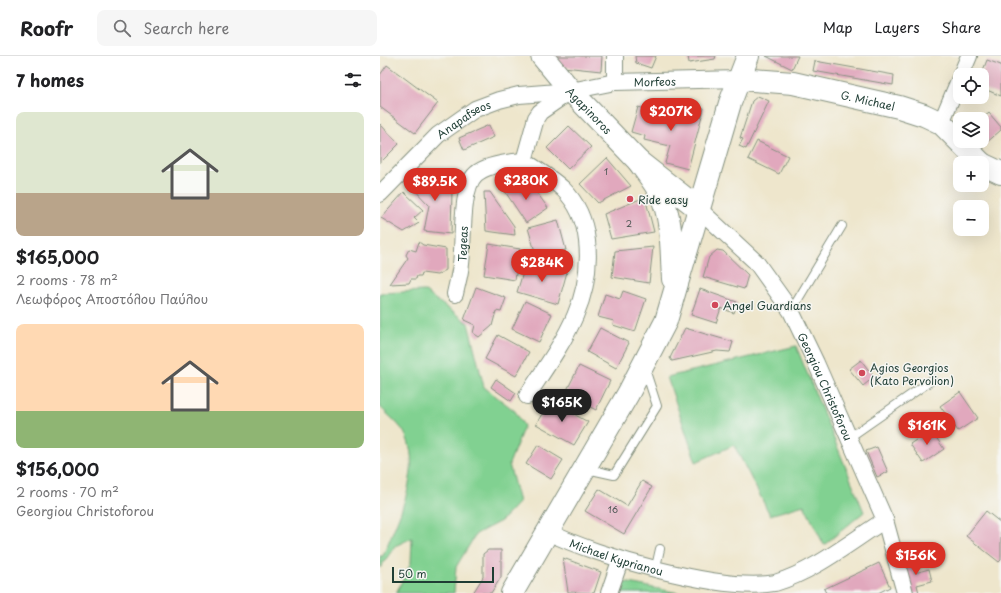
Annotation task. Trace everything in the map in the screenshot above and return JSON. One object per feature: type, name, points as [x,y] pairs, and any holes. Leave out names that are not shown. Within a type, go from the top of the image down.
[{"type":"main road","name":"Agapinoros","points":[[542,56],[571,91],[639,162]]},
{"type":"main road","name":"G. Michael","points":[[744,66],[793,83],[899,107],[924,115],[941,123]]},
{"type":"main road","points":[[512,593],[644,366],[666,321],[730,103],[744,66]]},
{"type":"main road","points":[[941,123],[975,156]]},
{"type":"main road","points":[[639,162],[699,209]]},
{"type":"main road","points":[[639,162],[660,192],[670,224],[674,298]]},
{"type":"main road","points":[[989,167],[1001,173]]},
{"type":"street","points":[[615,56],[615,82]]},
{"type":"street","points":[[964,68],[969,56]]},
{"type":"street","name":"Morfeos","points":[[571,91],[615,82],[744,66]]},
{"type":"street","points":[[527,396],[568,333],[578,312],[587,279],[588,252],[586,230],[580,211],[565,190],[548,176],[524,161],[536,118],[540,112],[571,91]]},
{"type":"street","name":"Anapafseos","points":[[380,193],[438,135],[475,109],[499,100],[519,95],[571,91]]},
{"type":"street","points":[[941,123],[953,95]]},
{"type":"street","name":"Tegeas","points":[[455,294],[461,264],[466,200],[471,180],[477,172],[504,163],[524,161]]},
{"type":"street","name":"Georgiou Christoforou","points":[[699,209],[756,262],[791,311],[850,437],[885,520],[905,593]]},
{"type":"street","name":"Michael Kyprianou","points":[[548,532],[620,561],[654,571],[725,585],[749,587],[773,584],[795,575],[885,520]]},
{"type":"street","points":[[608,593],[620,561]]},
{"type":"lane","points":[[791,311],[842,226]]},
{"type":"lane","points":[[584,469],[614,475],[656,406],[644,366]]},
{"type":"lane","points":[[850,437],[932,380]]},
{"type":"lane","points":[[654,571],[660,549]]},
{"type":"green space","points":[[424,291],[468,323],[484,387],[515,411],[524,426],[509,464],[519,502],[501,521],[476,534],[456,567],[454,593],[396,593],[411,563],[412,538],[395,546],[380,568],[380,556],[383,556],[406,497],[410,481],[411,465],[410,450],[404,432],[380,407],[380,293]]},
{"type":"green space","points":[[796,346],[864,512],[824,545],[804,505],[770,515],[734,445],[696,462],[667,377]]},
{"type":"green space","points":[[624,582],[679,593],[621,593]]},
{"type":"building","points":[[551,56],[602,56],[601,71],[563,67]]},
{"type":"building","points":[[635,56],[656,56],[651,68],[636,63]]},
{"type":"building","points":[[688,56],[716,56],[715,59],[689,63]]},
{"type":"building","points":[[766,56],[798,56],[792,69]]},
{"type":"building","points":[[987,60],[1001,65],[1001,96],[989,91],[989,68],[984,68]]},
{"type":"building","points":[[815,61],[894,75],[893,85],[813,71]]},
{"type":"building","points":[[387,65],[438,103],[415,133],[380,107],[380,75]]},
{"type":"building","points":[[758,96],[769,101],[746,149],[739,146],[743,139],[740,138],[752,101]]},
{"type":"building","points":[[682,102],[704,108],[688,169],[665,163],[670,146],[644,140],[645,136],[631,132],[638,107],[678,118]]},
{"type":"building","points":[[989,113],[1001,127],[1001,130],[989,140]]},
{"type":"building","points":[[380,124],[399,144],[380,163]]},
{"type":"building","points":[[489,125],[494,137],[464,150],[459,138]]},
{"type":"building","points":[[569,126],[591,147],[568,169],[547,148]]},
{"type":"building","points":[[757,141],[788,156],[779,174],[748,159]]},
{"type":"building","points":[[607,158],[631,186],[598,203],[580,184]]},
{"type":"building","points":[[424,170],[452,190],[451,234],[424,231],[429,205],[409,184]]},
{"type":"building","points":[[532,186],[548,208],[526,223],[502,187]]},
{"type":"building","points":[[404,192],[423,210],[414,218],[419,223],[404,232],[381,218]]},
{"type":"building","points":[[484,192],[490,192],[514,226],[515,235],[486,231]]},
{"type":"building","points":[[645,197],[654,232],[611,239],[604,214]]},
{"type":"building","points":[[558,220],[566,250],[537,258],[528,228]]},
{"type":"building","points":[[419,242],[423,245],[446,249],[446,270],[437,275],[422,273],[421,276],[417,276],[416,279],[411,279],[409,283],[390,284],[408,258],[406,255],[409,249],[416,251]]},
{"type":"building","points":[[489,244],[520,249],[515,280],[484,275]]},
{"type":"building","points":[[653,247],[649,283],[612,277],[615,251]]},
{"type":"building","points":[[717,250],[723,251],[748,275],[744,289],[703,277],[709,257]]},
{"type":"building","points":[[526,263],[549,270],[550,267],[567,272],[558,304],[517,292]]},
{"type":"building","points":[[476,287],[506,298],[501,312],[496,311],[492,326],[479,337],[473,333],[475,325],[464,320]]},
{"type":"building","name":"Angel Guardians","points":[[700,289],[737,302],[734,313],[721,308],[716,323],[691,315]]},
{"type":"building","points":[[623,291],[646,299],[635,332],[613,325],[614,321],[598,317],[605,294],[620,299]]},
{"type":"building","points":[[525,301],[552,314],[539,342],[512,329]]},
{"type":"building","points":[[600,328],[629,343],[616,368],[587,352]]},
{"type":"building","points":[[685,328],[733,342],[730,352],[717,351],[672,361],[670,358]]},
{"type":"building","points":[[498,335],[529,352],[516,376],[485,359]]},
{"type":"building","name":"Agios Georgios (Kato Pervolion)","points":[[861,360],[874,377],[863,386],[849,369]]},
{"type":"building","points":[[579,366],[610,381],[596,410],[565,394]]},
{"type":"building","points":[[496,379],[516,393],[511,401],[491,387]]},
{"type":"building","points":[[960,392],[978,418],[958,431],[940,406]]},
{"type":"building","points":[[550,401],[588,422],[574,445],[536,424]]},
{"type":"building","points":[[931,430],[944,449],[923,463],[910,444]]},
{"type":"building","points":[[538,445],[563,460],[551,479],[526,464]]},
{"type":"building","points":[[877,447],[888,472],[877,477],[866,451]]},
{"type":"building","points":[[642,481],[652,487],[624,534],[585,511],[599,489],[627,506]]},
{"type":"building","points":[[986,511],[1001,523],[1001,560],[999,562],[966,536]]},
{"type":"building","points":[[488,550],[501,550],[501,577],[491,593],[473,593],[483,577],[483,554]]},
{"type":"building","points":[[563,558],[601,572],[594,593],[568,592]]},
{"type":"building","points":[[911,560],[915,573],[929,569],[932,581],[917,585],[919,593],[912,593],[902,562]]},
{"type":"building","points":[[879,563],[890,587],[878,593],[826,593],[824,589]]},
{"type":"place","name":"Ride easy","points":[[630,199]]},
{"type":"place","name":"Angel Guardians","points":[[715,305]]},
{"type":"place","name":"Agios Georgios (Kato Pervolion)","points":[[862,373]]}]
